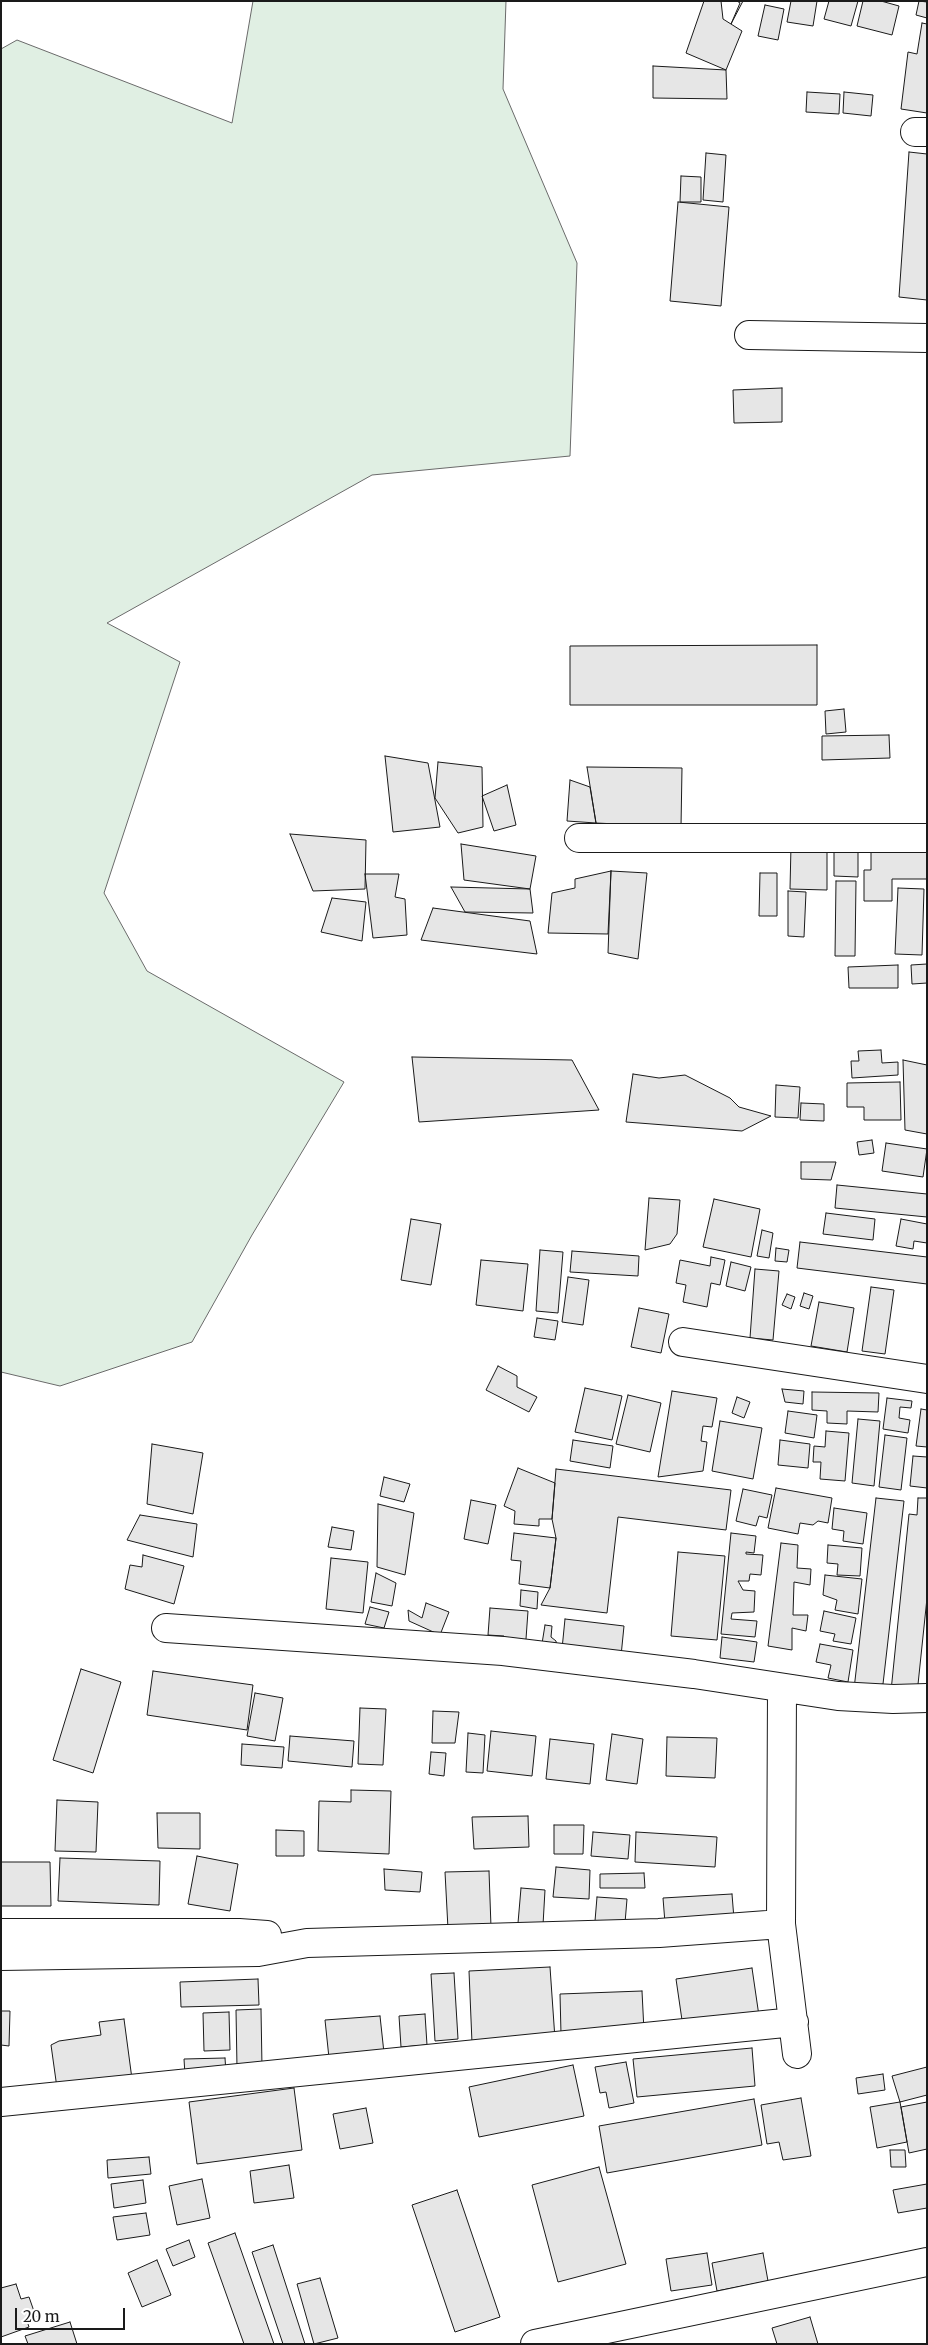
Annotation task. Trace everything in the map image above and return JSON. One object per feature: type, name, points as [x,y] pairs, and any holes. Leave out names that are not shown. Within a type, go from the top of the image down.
[{"type":"street","points":[[749,335],[927,338]]},
{"type":"street","points":[[579,838],[927,838]]},
{"type":"street","points":[[684,1342],[927,1379]]},
{"type":"street","points":[[166,1628],[502,1651],[694,1674],[782,1689],[838,1696],[893,1699],[927,1698]]},
{"type":"street","points":[[782,1689],[781,1924],[797,2054]]},
{"type":"street","points":[[1,1956],[258,1952],[307,1943],[659,1933],[781,1924]]},
{"type":"street","points":[[1,1933],[239,1933],[274,1936],[307,1943]]},
{"type":"street","points":[[1,2102],[794,2022]]},
{"type":"street","points":[[535,2344],[927,2262]]},
{"type":"green space","points":[[253,1],[506,1],[503,89],[577,263],[570,456],[372,475],[107,623],[180,662],[104,893],[147,971],[344,1082],[252,1235],[192,1342],[60,1386],[1,1372],[1,49],[17,40],[232,123]]},
{"type":"building","points":[[704,1],[721,1],[723,19],[742,31],[726,70],[686,53]]},
{"type":"building","points":[[737,1],[743,1],[731,24],[740,3]]},
{"type":"building","points":[[791,1],[817,1],[813,26],[787,22]]},
{"type":"building","points":[[829,1],[858,1],[851,26],[824,19]]},
{"type":"building","points":[[863,1],[881,1],[899,6],[892,35],[857,26]]},
{"type":"building","points":[[919,1],[927,2],[927,18],[916,15]]},
{"type":"building","points":[[765,5],[784,9],[778,40],[758,36]]},
{"type":"building","points":[[922,23],[927,24],[927,113],[901,109],[908,52],[917,54]]},
{"type":"building","points":[[653,66],[726,70],[727,99],[653,98]]},
{"type":"building","points":[[807,92],[840,94],[839,114],[806,112]]},
{"type":"building","points":[[844,92],[873,95],[871,116],[843,113]]},
{"type":"building","points":[[909,152],[927,154],[927,300],[899,297]]},
{"type":"building","points":[[706,153],[726,155],[723,202],[703,200]]},
{"type":"building","points":[[681,176],[701,177],[701,202],[680,202]]},
{"type":"building","points":[[678,202],[729,207],[721,306],[670,301]]},
{"type":"building","points":[[782,388],[782,422],[734,423],[733,390]]},
{"type":"building","points":[[817,645],[817,705],[570,705],[570,646]]},
{"type":"building","points":[[844,709],[846,732],[826,734],[825,711]]},
{"type":"building","points":[[889,735],[890,758],[822,760],[822,736]]},
{"type":"building","points":[[385,756],[428,763],[440,827],[393,832]]},
{"type":"building","points":[[438,762],[482,767],[483,827],[458,833],[435,798]]},
{"type":"building","points":[[587,767],[682,768],[681,827],[596,823]]},
{"type":"building","points":[[570,780],[590,787],[596,823],[567,821]]},
{"type":"building","points":[[507,785],[516,825],[494,831],[482,796]]},
{"type":"building","points":[[290,834],[366,840],[365,889],[313,891]]},
{"type":"building","points":[[461,844],[536,856],[530,889],[464,880]]},
{"type":"building","points":[[834,845],[858,845],[858,877],[834,876]]},
{"type":"building","points":[[791,846],[827,847],[827,890],[790,889]]},
{"type":"building","points":[[871,849],[927,849],[927,879],[892,879],[892,901],[864,901],[864,870],[871,870]]},
{"type":"building","points":[[611,871],[647,873],[638,959],[608,953]]},
{"type":"building","points":[[611,871],[608,934],[548,933],[552,893],[575,888],[575,879]]},
{"type":"building","points":[[760,873],[777,873],[777,916],[759,916]]},
{"type":"building","points":[[365,874],[399,874],[395,897],[405,899],[407,935],[373,938]]},
{"type":"building","points":[[836,881],[856,881],[855,956],[835,956]]},
{"type":"building","points":[[451,887],[530,889],[533,913],[465,912]]},
{"type":"building","points":[[898,888],[924,889],[922,955],[895,954]]},
{"type":"building","points":[[788,891],[806,892],[804,937],[788,936]]},
{"type":"building","points":[[332,898],[366,902],[362,941],[321,932]]},
{"type":"building","points":[[433,908],[530,921],[537,954],[421,940]]},
{"type":"building","points":[[927,964],[927,983],[912,984],[911,965]]},
{"type":"building","points":[[898,965],[898,988],[849,988],[848,967]]},
{"type":"building","points":[[881,1050],[882,1063],[898,1062],[898,1075],[852,1078],[851,1061],[859,1061],[858,1051]]},
{"type":"building","points":[[412,1057],[572,1060],[599,1110],[419,1122]]},
{"type":"building","points":[[903,1060],[927,1065],[927,1134],[905,1130]]},
{"type":"building","points":[[633,1074],[659,1078],[685,1075],[730,1098],[739,1107],[771,1116],[742,1131],[626,1122]]},
{"type":"building","points":[[900,1082],[901,1120],[864,1120],[864,1107],[847,1107],[847,1083]]},
{"type":"building","points":[[776,1085],[800,1087],[798,1118],[775,1117]]},
{"type":"building","points":[[801,1103],[824,1104],[824,1121],[800,1120]]},
{"type":"building","points":[[872,1140],[874,1153],[859,1155],[857,1142]]},
{"type":"building","points":[[886,1143],[927,1149],[923,1177],[882,1171]]},
{"type":"building","points":[[801,1162],[836,1162],[831,1180],[801,1179]]},
{"type":"building","points":[[837,1185],[927,1194],[927,1217],[835,1208]]},
{"type":"building","points":[[649,1198],[680,1200],[677,1234],[670,1244],[645,1250]]},
{"type":"building","points":[[714,1199],[760,1209],[751,1257],[703,1247]]},
{"type":"building","points":[[826,1213],[875,1219],[873,1240],[823,1234]]},
{"type":"building","points":[[411,1219],[441,1224],[431,1285],[401,1280]]},
{"type":"building","points":[[901,1219],[927,1224],[927,1243],[914,1241],[913,1249],[896,1246]]},
{"type":"building","points":[[762,1230],[773,1233],[769,1258],[757,1256]]},
{"type":"building","points":[[800,1242],[927,1257],[927,1284],[797,1268]]},
{"type":"building","points":[[776,1248],[789,1250],[787,1262],[775,1261]]},
{"type":"building","points":[[540,1250],[563,1252],[558,1313],[536,1311]]},
{"type":"building","points":[[572,1251],[639,1256],[638,1276],[570,1272]]},
{"type":"building","points":[[711,1257],[725,1260],[720,1285],[711,1283],[707,1307],[683,1302],[686,1285],[676,1283],[680,1260],[710,1266]]},
{"type":"building","points":[[481,1260],[528,1264],[523,1311],[476,1305]]},
{"type":"building","points":[[731,1262],[751,1267],[745,1291],[726,1286]]},
{"type":"building","points":[[755,1269],[779,1271],[773,1340],[750,1338]]},
{"type":"building","points":[[568,1277],[589,1280],[583,1325],[562,1322]]},
{"type":"building","points":[[871,1287],[894,1290],[885,1354],[862,1351]]},
{"type":"building","points":[[804,1293],[813,1296],[809,1309],[800,1306]]},
{"type":"building","points":[[787,1294],[795,1297],[791,1309],[782,1305]]},
{"type":"building","points":[[819,1302],[854,1308],[847,1352],[811,1346]]},
{"type":"building","points":[[639,1308],[669,1314],[661,1353],[631,1347]]},
{"type":"building","points":[[537,1318],[558,1321],[555,1340],[534,1337]]},
{"type":"building","points":[[498,1366],[517,1376],[517,1387],[537,1397],[529,1412],[486,1390]]},
{"type":"building","points":[[585,1388],[622,1396],[612,1440],[575,1432]]},
{"type":"building","points":[[782,1389],[804,1391],[803,1404],[785,1402]]},
{"type":"building","points":[[672,1391],[717,1398],[712,1427],[703,1426],[701,1441],[707,1442],[703,1471],[658,1477]]},
{"type":"building","points":[[812,1392],[879,1393],[878,1412],[847,1411],[847,1424],[827,1423],[827,1411],[812,1410]]},
{"type":"building","points":[[628,1395],[661,1403],[650,1452],[616,1444]]},
{"type":"building","points":[[737,1397],[750,1402],[744,1418],[732,1413]]},
{"type":"building","points":[[887,1398],[912,1401],[911,1408],[900,1407],[899,1418],[910,1420],[908,1433],[883,1429]]},
{"type":"building","points":[[921,1409],[927,1410],[927,1447],[916,1446]]},
{"type":"building","points":[[788,1411],[817,1415],[814,1438],[785,1433]]},
{"type":"building","points":[[858,1419],[880,1421],[874,1486],[852,1483]]},
{"type":"building","points":[[720,1421],[762,1428],[753,1479],[712,1471]]},
{"type":"building","points":[[826,1431],[849,1433],[845,1481],[820,1479],[821,1462],[813,1462],[814,1446],[825,1447]]},
{"type":"building","points":[[885,1435],[907,1438],[901,1490],[879,1487]]},
{"type":"building","points":[[573,1440],[613,1446],[610,1468],[570,1461]]},
{"type":"building","points":[[780,1440],[810,1444],[808,1468],[778,1465]]},
{"type":"building","points":[[152,1444],[203,1453],[193,1514],[147,1504]]},
{"type":"building","points":[[913,1456],[927,1457],[927,1488],[910,1486]]},
{"type":"building","points":[[518,1468],[555,1483],[552,1519],[539,1519],[539,1526],[514,1524],[515,1511],[504,1506]]},
{"type":"building","points":[[556,1469],[731,1490],[726,1530],[618,1517],[607,1613],[541,1605],[550,1588],[556,1538],[552,1519]]},
{"type":"building","points":[[384,1477],[410,1484],[404,1502],[380,1496]]},
{"type":"building","points":[[776,1488],[832,1498],[828,1523],[818,1521],[813,1525],[800,1523],[798,1534],[768,1528]]},
{"type":"building","points":[[743,1489],[772,1495],[767,1518],[759,1516],[756,1526],[736,1521]]},
{"type":"building","points":[[876,1498],[904,1501],[883,1684],[854,1689]]},
{"type":"building","points":[[918,1498],[927,1498],[927,1598],[917,1694],[891,1691],[909,1514],[917,1515]]},
{"type":"building","points":[[471,1500],[496,1505],[488,1544],[464,1539]]},
{"type":"building","points":[[378,1504],[414,1513],[405,1575],[377,1567]]},
{"type":"building","points":[[834,1508],[867,1513],[863,1544],[843,1541],[844,1531],[832,1529]]},
{"type":"building","points":[[140,1515],[197,1524],[193,1557],[127,1540]]},
{"type":"building","points":[[332,1527],[354,1531],[351,1550],[328,1547]]},
{"type":"building","points":[[514,1533],[556,1538],[550,1588],[519,1584],[521,1561],[511,1560]]},
{"type":"building","points":[[731,1533],[756,1536],[754,1553],[746,1552],[746,1554],[763,1555],[761,1575],[750,1574],[749,1581],[738,1581],[743,1590],[755,1591],[754,1612],[732,1613],[731,1619],[757,1621],[755,1637],[721,1634]]},
{"type":"building","points":[[781,1543],[798,1545],[797,1568],[811,1569],[810,1585],[794,1582],[793,1615],[808,1615],[806,1631],[792,1628],[792,1650],[768,1646]]},
{"type":"building","points":[[828,1545],[862,1548],[860,1576],[837,1575],[838,1564],[827,1563]]},
{"type":"building","points":[[678,1552],[725,1556],[717,1640],[671,1636]]},
{"type":"building","points":[[143,1555],[184,1566],[174,1604],[125,1589],[130,1565],[142,1567]]},
{"type":"building","points":[[331,1558],[368,1562],[363,1613],[326,1609]]},
{"type":"building","points":[[376,1573],[396,1583],[392,1606],[371,1602]]},
{"type":"building","points":[[825,1575],[862,1579],[858,1614],[835,1610],[837,1600],[823,1595]]},
{"type":"building","points":[[521,1590],[538,1592],[537,1609],[520,1606]]},
{"type":"building","points":[[426,1603],[449,1612],[440,1635],[409,1621],[408,1610],[422,1618]]},
{"type":"building","points":[[370,1607],[389,1612],[384,1628],[365,1624]]},
{"type":"building","points":[[490,1608],[528,1611],[525,1653],[503,1651],[504,1636],[488,1635]]},
{"type":"building","points":[[824,1611],[856,1618],[851,1644],[833,1641],[835,1634],[820,1631]]},
{"type":"building","points":[[565,1619],[624,1626],[620,1666],[561,1659]]},
{"type":"building","points":[[545,1625],[552,1626],[551,1637],[556,1641],[558,1655],[540,1656]]},
{"type":"building","points":[[722,1637],[757,1642],[754,1662],[720,1658]]},
{"type":"building","points":[[820,1644],[853,1650],[848,1682],[828,1678],[831,1665],[816,1662]]},
{"type":"building","points":[[81,1669],[121,1682],[93,1773],[53,1760]]},
{"type":"building","points":[[153,1671],[253,1685],[247,1730],[147,1715]]},
{"type":"building","points":[[255,1693],[283,1698],[275,1741],[247,1736]]},
{"type":"building","points":[[360,1708],[386,1709],[383,1765],[358,1764]]},
{"type":"building","points":[[433,1711],[459,1712],[455,1743],[432,1743]]},
{"type":"building","points":[[491,1731],[536,1736],[532,1776],[487,1771]]},
{"type":"building","points":[[468,1733],[485,1735],[483,1773],[466,1772]]},
{"type":"building","points":[[612,1734],[643,1739],[637,1784],[606,1780]]},
{"type":"building","points":[[290,1736],[354,1741],[352,1767],[288,1761]]},
{"type":"building","points":[[667,1737],[717,1738],[715,1778],[666,1776]]},
{"type":"building","points":[[550,1739],[594,1744],[590,1784],[546,1779]]},
{"type":"building","points":[[242,1744],[284,1747],[282,1768],[241,1765]]},
{"type":"building","points":[[431,1752],[446,1753],[444,1776],[429,1774]]},
{"type":"building","points":[[351,1790],[391,1791],[389,1854],[318,1851],[319,1801],[351,1802]]},
{"type":"building","points":[[57,1800],[98,1802],[96,1852],[55,1851]]},
{"type":"building","points":[[157,1813],[200,1813],[200,1849],[158,1848]]},
{"type":"building","points":[[528,1816],[529,1847],[474,1849],[472,1817]]},
{"type":"building","points":[[554,1825],[584,1825],[583,1854],[554,1854]]},
{"type":"building","points":[[276,1830],[304,1831],[304,1856],[276,1856]]},
{"type":"building","points":[[593,1832],[630,1835],[628,1859],[591,1856]]},
{"type":"building","points":[[636,1832],[717,1837],[715,1867],[635,1862]]},
{"type":"building","points":[[197,1856],[238,1864],[230,1911],[188,1904]]},
{"type":"building","points":[[60,1858],[160,1861],[159,1905],[58,1901]]},
{"type":"building","points":[[1,1862],[50,1862],[51,1906],[1,1906]]},
{"type":"building","points":[[556,1867],[590,1870],[589,1899],[553,1897]]},
{"type":"building","points":[[384,1869],[422,1872],[420,1892],[385,1890]]},
{"type":"building","points":[[489,1871],[491,1927],[448,1929],[445,1872]]},
{"type":"building","points":[[644,1873],[645,1888],[600,1888],[600,1874]]},
{"type":"building","points":[[521,1888],[545,1890],[543,1925],[518,1923]]},
{"type":"building","points":[[732,1894],[734,1919],[665,1923],[663,1898]]},
{"type":"building","points":[[597,1897],[627,1899],[625,1923],[595,1921]]},
{"type":"building","points":[[550,1967],[555,2039],[472,2043],[469,1971]]},
{"type":"building","points":[[752,1968],[759,2016],[683,2027],[676,1979]]},
{"type":"building","points":[[454,1973],[458,2039],[435,2041],[431,1974]]},
{"type":"building","points":[[258,1979],[259,2005],[181,2007],[180,1982]]},
{"type":"building","points":[[642,1991],[644,2031],[561,2034],[560,1994]]},
{"type":"building","points":[[261,2009],[262,2067],[237,2068],[236,2010]]},
{"type":"building","points":[[1,2011],[10,2011],[9,2046],[1,2045]]},
{"type":"building","points":[[229,2012],[230,2050],[204,2051],[203,2013]]},
{"type":"building","points":[[425,2014],[427,2045],[401,2047],[399,2016]]},
{"type":"building","points":[[380,2016],[384,2053],[329,2058],[325,2020]]},
{"type":"building","points":[[124,2019],[132,2079],[57,2088],[51,2045],[59,2041],[101,2035],[99,2022]]},
{"type":"building","points":[[752,2048],[755,2086],[637,2097],[633,2059]]},
{"type":"building","points":[[225,2058],[226,2073],[185,2075],[184,2059]]},
{"type":"building","points":[[626,2062],[634,2103],[609,2108],[606,2092],[600,2093],[595,2067]]},
{"type":"building","points":[[573,2065],[584,2116],[479,2137],[469,2087]]},
{"type":"building","points":[[927,2067],[927,2095],[900,2102],[892,2076]]},
{"type":"building","points":[[883,2074],[885,2090],[858,2094],[856,2078]]},
{"type":"building","points":[[294,2088],[302,2150],[197,2164],[189,2102]]},
{"type":"building","points":[[801,2098],[811,2156],[783,2160],[779,2142],[767,2144],[761,2105]]},
{"type":"building","points":[[754,2099],[762,2145],[607,2173],[599,2126]]},
{"type":"building","points":[[900,2102],[907,2142],[877,2148],[870,2107]]},
{"type":"building","points":[[927,2102],[927,2149],[909,2153],[901,2107]]},
{"type":"building","points":[[366,2108],[373,2143],[340,2149],[333,2114]]},
{"type":"building","points":[[890,2150],[905,2150],[906,2167],[891,2167]]},
{"type":"building","points":[[149,2157],[151,2174],[108,2178],[107,2160]]},
{"type":"building","points":[[289,2165],[294,2198],[254,2203],[250,2171]]},
{"type":"building","points":[[599,2167],[626,2264],[558,2282],[532,2185]]},
{"type":"building","points":[[202,2179],[210,2218],[177,2225],[169,2186]]},
{"type":"building","points":[[143,2180],[146,2203],[114,2208],[111,2184]]},
{"type":"building","points":[[927,2184],[927,2208],[898,2213],[893,2190]]},
{"type":"building","points":[[457,2190],[500,2317],[455,2332],[412,2205]]},
{"type":"building","points":[[146,2213],[150,2235],[117,2240],[113,2217]]},
{"type":"building","points":[[235,2233],[274,2344],[244,2344],[208,2243]]},
{"type":"building","points":[[189,2240],[195,2257],[173,2266],[166,2249]]},
{"type":"building","points":[[273,2245],[305,2344],[283,2344],[252,2252]]},
{"type":"building","points":[[707,2253],[712,2285],[671,2291],[666,2259]]},
{"type":"building","points":[[763,2253],[768,2281],[717,2291],[712,2263]]},
{"type":"building","points":[[157,2260],[171,2295],[142,2307],[128,2273]]},
{"type":"building","points":[[320,2278],[338,2338],[314,2344],[297,2284]]},
{"type":"building","points":[[16,2284],[21,2299],[29,2297],[36,2317],[27,2321],[29,2327],[1,2337],[1,2288]]},
{"type":"building","points":[[810,2317],[818,2344],[777,2344],[772,2328]]},
{"type":"building","points":[[70,2322],[77,2344],[28,2344],[25,2336]]}]
